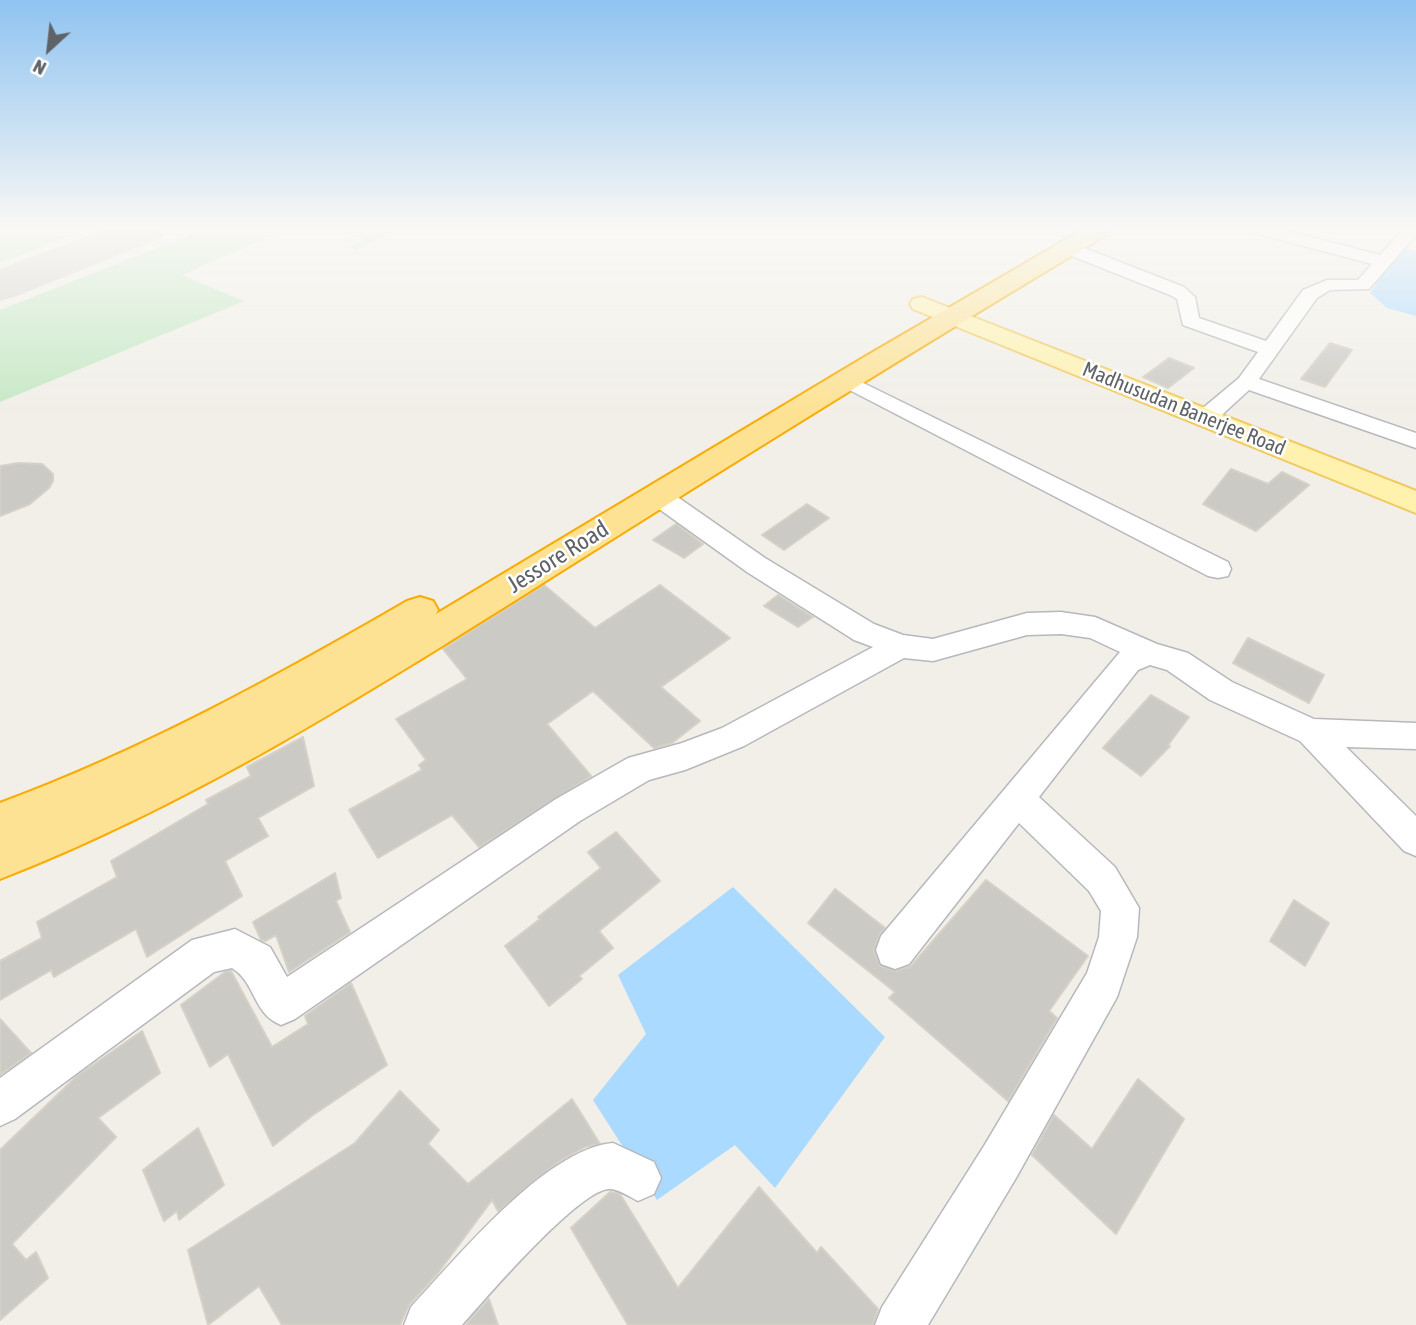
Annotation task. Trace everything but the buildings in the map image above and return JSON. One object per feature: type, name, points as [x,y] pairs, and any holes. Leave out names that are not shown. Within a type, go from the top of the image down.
[{"type":"highway","name":"Jessore Road","points":[[0,857],[133,799],[252,739],[353,683],[845,380],[940,303],[968,291]]},
{"type":"highway","points":[[0,823],[124,771],[217,726],[321,669],[940,303]]},
{"type":"main road","name":"Madhusudan Banerjee Road","points":[[940,303],[1205,418],[1416,503]]},
{"type":"street","points":[[1177,291],[1186,298],[1190,321],[1270,349]]},
{"type":"street","points":[[1205,418],[1246,382],[1310,294],[1316,291]]},
{"type":"street","points":[[845,380],[1218,569]]},
{"type":"street","points":[[1246,382],[1416,441]]},
{"type":"street","points":[[657,495],[756,565],[864,632],[900,646],[933,650],[1027,624],[1061,623],[1095,628],[1150,653],[1177,661],[1221,691],[1311,732],[1416,840]]},
{"type":"street","points":[[0,1104],[206,954],[235,948],[256,961],[281,1005],[568,810],[640,768],[685,756],[733,737],[900,646]]},
{"type":"street","points":[[895,950],[1127,662],[1150,653]]},
{"type":"street","points":[[1311,732],[1416,736]]},
{"type":"street","points":[[900,1325],[1000,1162],[1102,983],[1118,937],[1121,908],[1102,879],[1017,799]]},
{"type":"street","points":[[429,1325],[518,1230],[560,1192],[588,1173],[608,1166],[624,1169],[638,1178]]},
{"type":"green space","points":[[49,291],[220,291],[244,301],[0,402],[0,310]]},
{"type":"water","points":[[1416,291],[1416,316],[1387,308],[1370,293]]},
{"type":"water","points":[[733,887],[885,1037],[775,1188],[735,1145],[657,1200],[593,1100],[646,1034],[618,975]]}]
